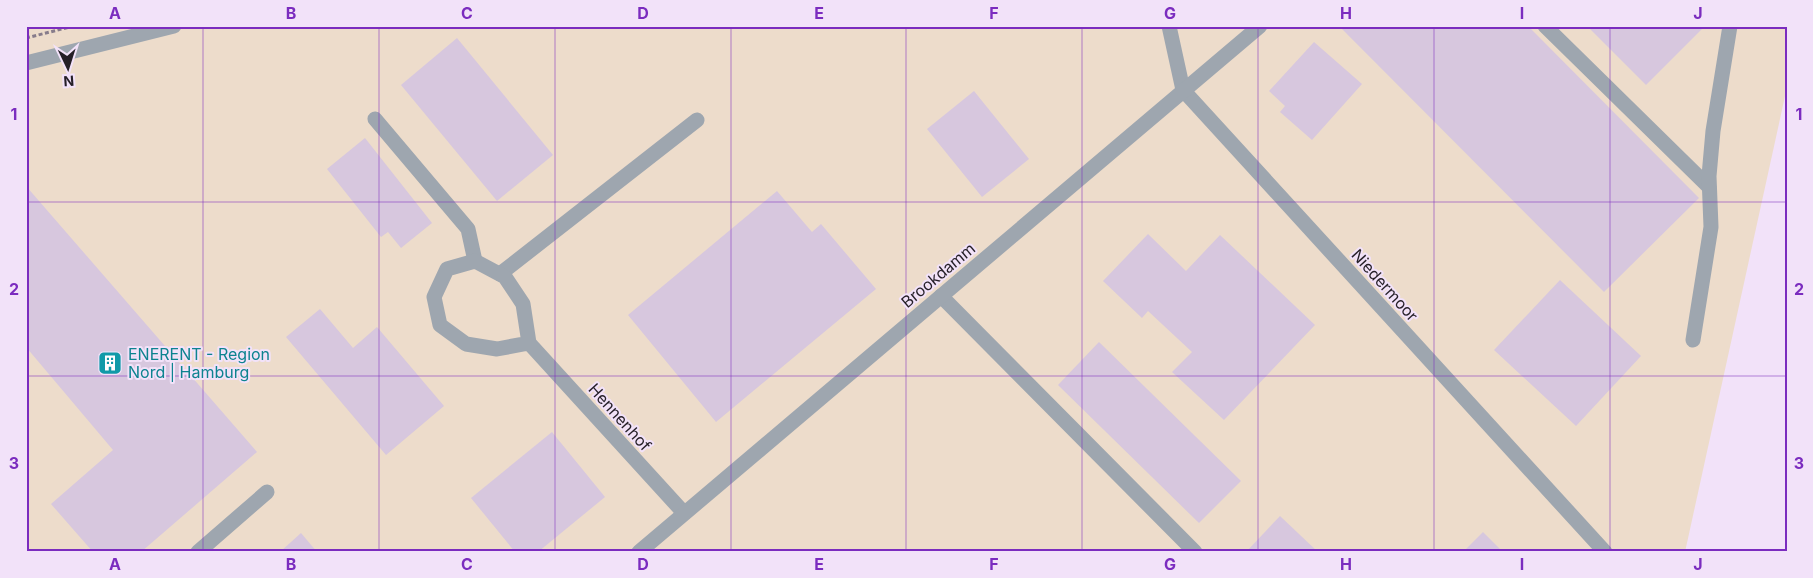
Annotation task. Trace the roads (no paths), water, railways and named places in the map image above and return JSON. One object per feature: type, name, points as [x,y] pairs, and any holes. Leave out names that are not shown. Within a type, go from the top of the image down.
[{"type":"street","points":[[26,62],[174,26]]},
{"type":"street","points":[[1169,26],[1183,90]]},
{"type":"street","name":"Brookdamm","points":[[639,552],[1260,26]]},
{"type":"street","points":[[1545,26],[1709,187]]},
{"type":"street","points":[[1693,340],[1711,227],[1709,187],[1713,131],[1730,26]]},
{"type":"street","name":"Niedermoor","points":[[1183,90],[1605,552]]},
{"type":"street","points":[[375,119],[468,229],[474,261]]},
{"type":"street","points":[[500,274],[697,120]]},
{"type":"street","points":[[474,261],[500,274],[505,277],[523,304],[529,343],[497,349],[466,344],[440,325],[434,297],[447,269],[474,261]]},
{"type":"street","points":[[941,296],[1195,552]]},
{"type":"street","name":"Hennenhof","points":[[529,343],[684,513]]},
{"type":"street","points":[[198,552],[267,492]]},
{"type":"place","name":"ENERENT - Region Nord | Hamburg","points":[[110,363]]}]
